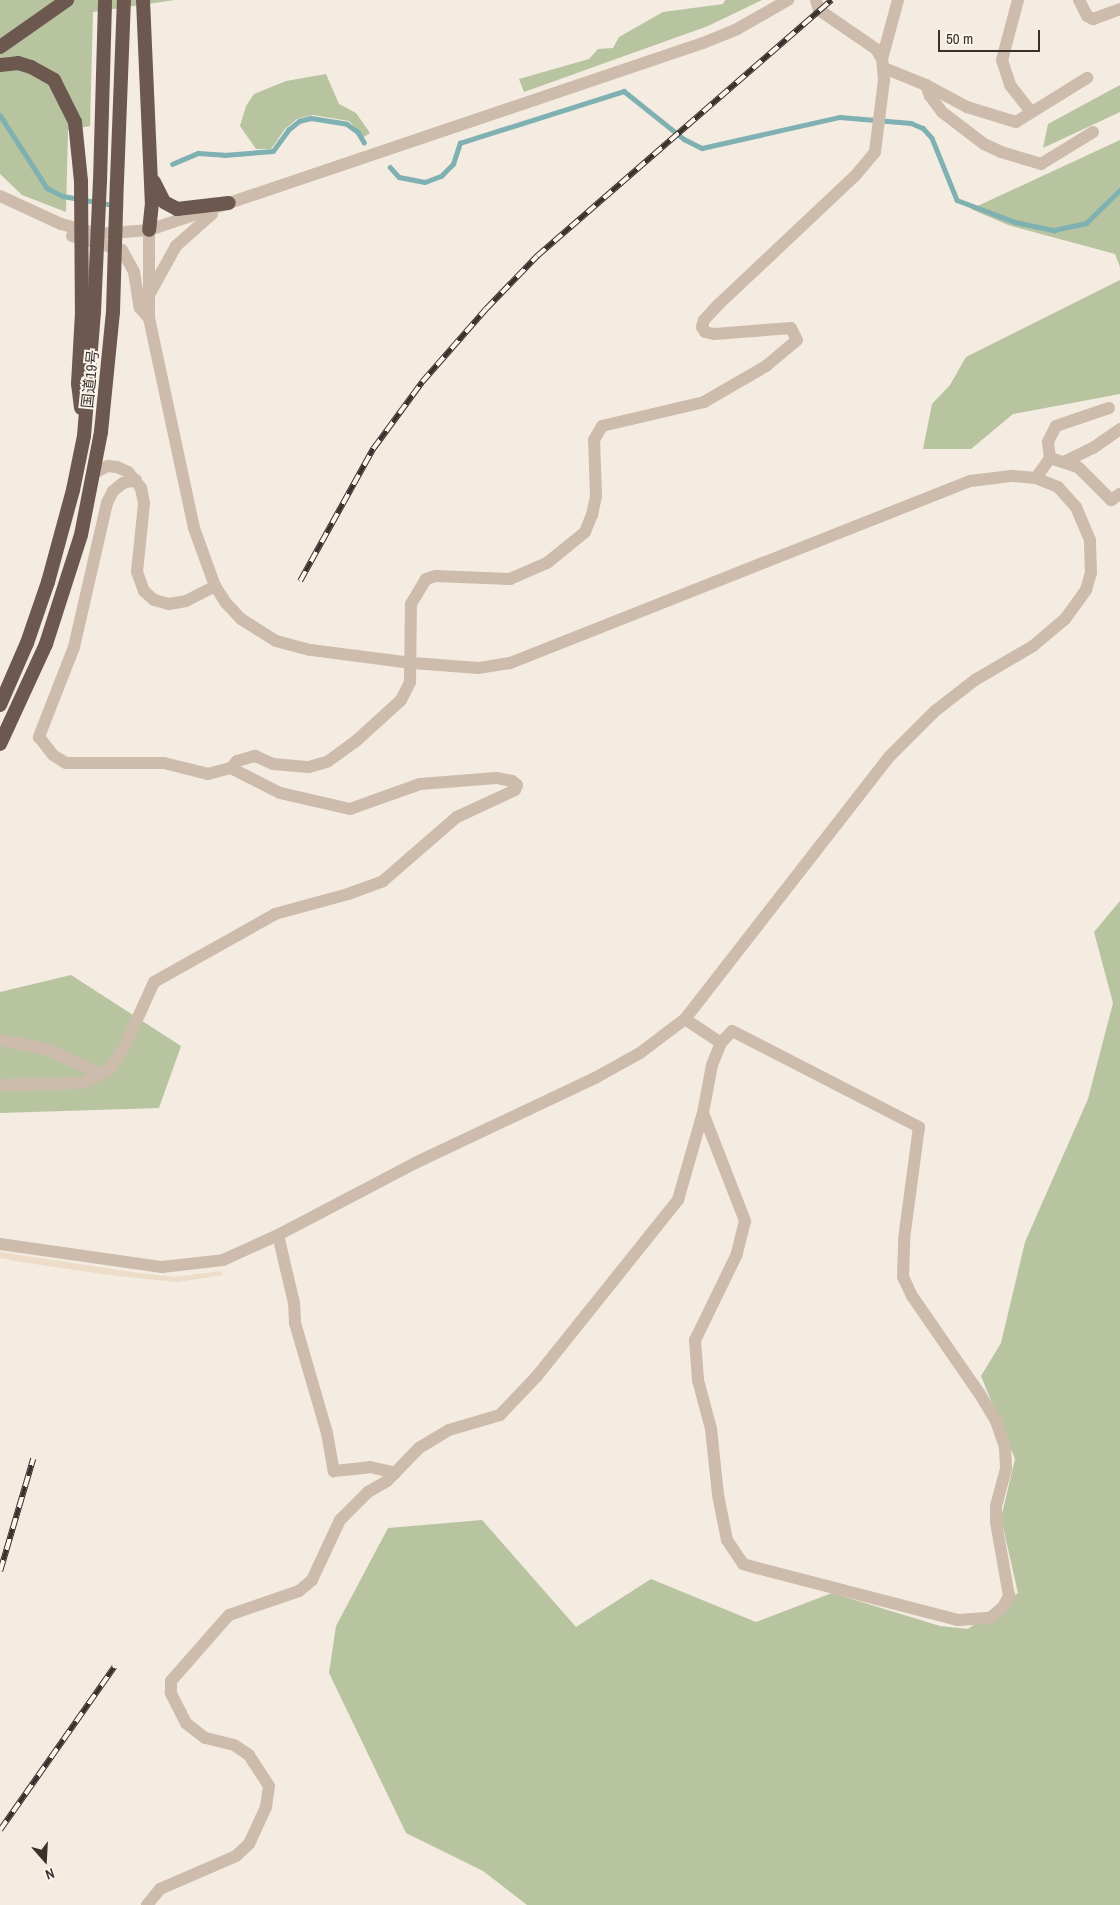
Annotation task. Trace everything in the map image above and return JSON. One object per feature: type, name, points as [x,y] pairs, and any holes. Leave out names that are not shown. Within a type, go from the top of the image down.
[{"type":"highway","points":[[0,47],[67,0]]},
{"type":"highway","name":"国道19号","points":[[0,704],[27,643],[48,582],[84,436],[88,313],[100,182],[105,0]]},
{"type":"highway","name":"国道19号","points":[[0,744],[20,705],[66,587],[94,473],[113,312],[124,0]]},
{"type":"highway","points":[[143,0],[151,170],[149,230]]},
{"type":"highway","points":[[0,65],[18,63],[31,67],[54,80],[75,122],[88,313]]},
{"type":"highway","points":[[151,170],[160,195],[169,206],[187,210],[229,203]]},
{"type":"street","points":[[0,196],[52,221],[98,234],[149,230],[703,43],[737,29],[788,0]]},
{"type":"street","points":[[816,0],[819,10],[876,49],[883,63],[967,107],[1016,122],[1030,111],[1087,78]]},
{"type":"street","points":[[136,480],[123,483],[113,491],[107,503],[74,647],[39,737],[53,755],[66,763],[164,763],[208,774],[231,768],[237,761],[255,756],[273,764],[293,767],[327,762],[383,719],[401,700],[410,682],[412,663],[408,628],[411,604],[426,579],[436,576],[510,578],[521,576],[547,563],[584,532],[596,496],[594,440],[602,426],[704,402],[766,366],[797,340],[791,328],[714,334],[705,332],[702,327],[704,320],[719,304],[869,162],[878,142],[883,63],[898,0]]},
{"type":"street","points":[[1018,0],[1002,60],[1010,84],[1030,111]]},
{"type":"street","points":[[1079,0],[1087,16],[1093,19],[1120,9]]},
{"type":"street","points":[[926,85],[930,96],[942,112],[984,144],[1041,164],[1093,132]]},
{"type":"street","points":[[148,299],[155,280],[176,246],[202,220],[229,203]]},
{"type":"street","points":[[52,221],[70,235],[122,250],[134,272],[140,308],[148,318]]},
{"type":"street","points":[[0,1244],[162,1267],[223,1260],[278,1236],[415,1163],[595,1078],[640,1052],[685,1019],[890,756],[935,711],[975,680],[1033,646],[1066,619],[1086,590],[1091,556],[1084,525],[1076,507],[1058,487],[1036,478],[1011,476],[970,481],[510,663],[479,668],[412,663],[310,650],[276,641],[241,619],[215,586],[194,528],[148,318],[149,230]]},
{"type":"street","points":[[1036,478],[1050,458],[1048,442],[1056,426],[1109,408]]},
{"type":"street","points":[[1064,462],[1093,448],[1120,429]]},
{"type":"street","points":[[1050,458],[1078,468],[1112,500],[1120,494]]},
{"type":"street","points":[[94,473],[108,466],[117,467],[136,480],[143,495],[137,572],[144,591],[154,600],[169,604],[186,601],[215,586]]},
{"type":"street","points":[[0,1085],[83,1083],[110,1069],[125,1046],[154,982],[275,914],[348,894],[383,881],[458,818],[482,804],[510,794],[516,788],[512,781],[496,778],[420,784],[350,809],[280,793],[231,768]]},
{"type":"street","points":[[685,1019],[721,1043]]},
{"type":"street","points":[[147,1905],[160,1889],[236,1856],[249,1844],[266,1807],[270,1786],[249,1755],[234,1745],[205,1738],[186,1723],[171,1693],[171,1681],[229,1615],[299,1591],[312,1580],[340,1520],[395,1473],[419,1448],[449,1430],[500,1414],[538,1376],[678,1200],[703,1113],[712,1065],[721,1043],[732,1031],[920,1127],[904,1239],[903,1277],[912,1296],[979,1393],[996,1421],[1005,1447],[1006,1468],[996,1506],[996,1522],[1009,1596],[1003,1607],[990,1618],[958,1620],[743,1564],[727,1540],[718,1495],[712,1429],[698,1380],[695,1340],[736,1254],[745,1222],[703,1113]]},
{"type":"street","points":[[0,1040],[46,1049],[101,1074]]},
{"type":"street","points":[[278,1236],[294,1303],[295,1323],[327,1433],[334,1471],[370,1466],[395,1473]]},
{"type":"green space","points":[[0,0],[175,0],[93,12],[90,126],[68,130],[66,212],[22,195],[0,174]]},
{"type":"green space","points":[[725,0],[762,0],[708,26],[524,92],[519,79],[589,59],[598,49],[613,48],[619,37],[663,12],[723,4]]},
{"type":"green space","points":[[326,74],[339,104],[356,113],[370,133],[364,137],[349,121],[313,115],[297,119],[285,129],[271,149],[256,149],[240,126],[246,106],[254,94],[286,81]]},
{"type":"green space","points":[[1120,85],[1120,112],[1043,148],[1048,124]]},
{"type":"green space","points":[[1120,140],[1120,267],[1115,254],[1008,225],[971,209]]},
{"type":"green space","points":[[1120,280],[1120,394],[1013,414],[971,449],[923,449],[932,404],[950,385],[966,357]]},
{"type":"green space","points":[[1120,901],[1120,1905],[527,1905],[483,1871],[406,1833],[329,1673],[336,1626],[388,1528],[482,1520],[576,1627],[651,1579],[756,1622],[832,1593],[940,1626],[968,1629],[1018,1593],[1001,1518],[1015,1459],[981,1376],[1001,1343],[1025,1242],[1088,1099],[1113,1003],[1094,932]]},
{"type":"green space","points":[[71,975],[181,1046],[159,1108],[0,1113],[0,992]]},
{"type":"shaded area","points":[[0,1252],[174,1277],[221,1271],[223,1275],[177,1282],[117,1276],[0,1258]]},
{"type":"waterway","points":[[390,167],[399,177],[425,182],[441,176],[453,164],[460,143],[624,91],[684,139],[702,148],[840,117],[911,123],[923,128],[932,138],[957,200],[1015,222],[1054,230],[1086,223],[1120,190]]},
{"type":"waterway","points":[[0,115],[47,188],[63,196],[113,205]]},
{"type":"waterway","points":[[172,164],[198,153],[224,155],[273,151],[288,130],[299,121],[311,118],[347,124],[358,132],[364,142]]},
{"type":"railway","points":[[300,581],[373,449],[422,382],[486,309],[537,256],[831,0]]},
{"type":"railway","points":[[0,1571],[33,1459]]},
{"type":"railway","points":[[0,1830],[114,1667]]}]
